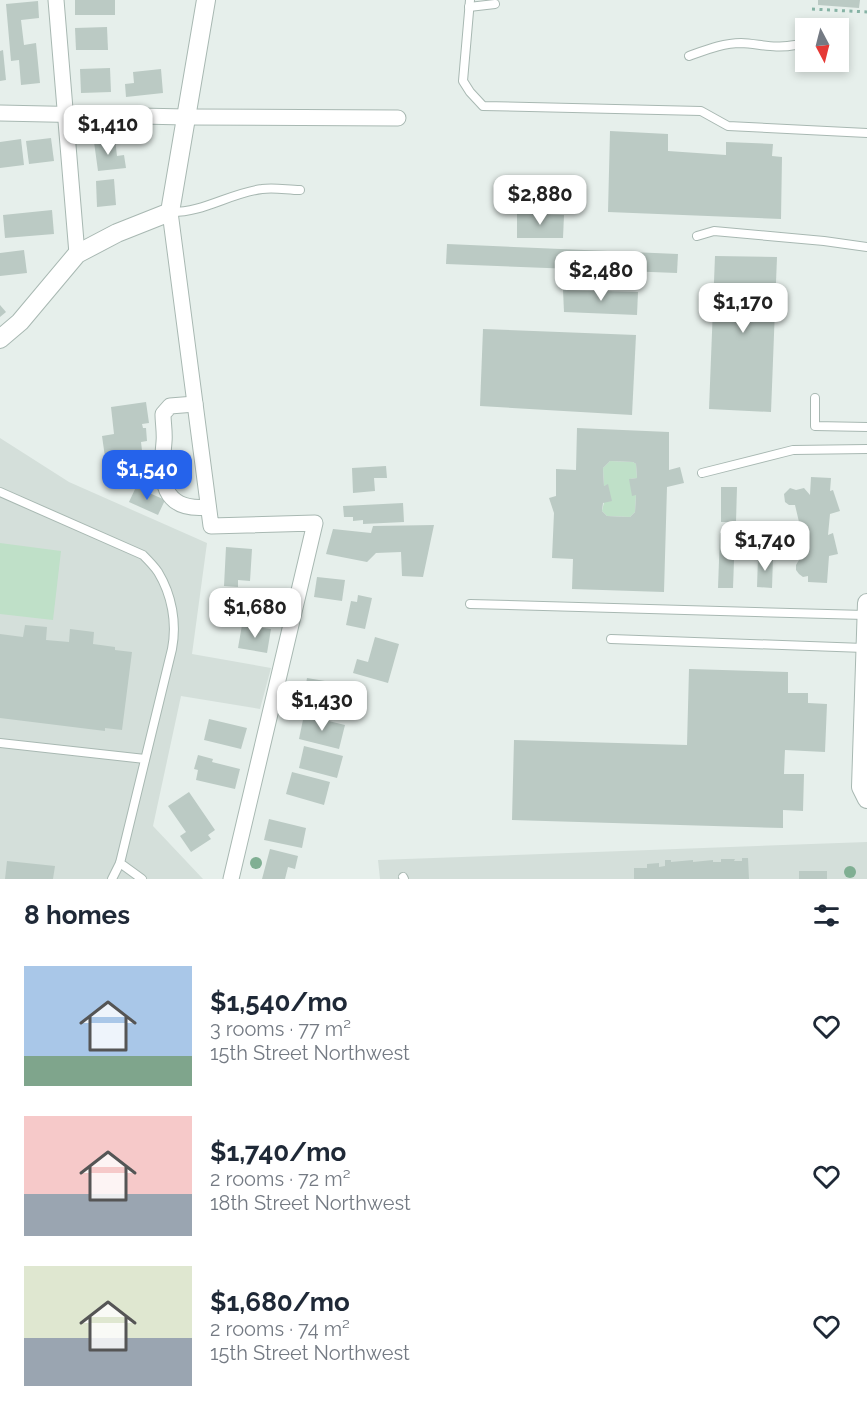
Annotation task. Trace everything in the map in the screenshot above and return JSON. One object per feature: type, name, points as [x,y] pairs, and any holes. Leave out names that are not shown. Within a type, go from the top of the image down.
[{"type":"street","points":[[56,0],[77,254]]},
{"type":"street","points":[[206,0],[170,212],[211,526],[315,523],[231,879]]},
{"type":"street","points":[[0,113],[398,118]]},
{"type":"street","points":[[0,339],[20,322],[77,254],[117,233],[170,212]]},
{"type":"street","points":[[195,404],[170,406],[163,414],[164,484],[171,499],[180,504],[194,509],[208,507]]},
{"type":"street","points":[[867,603],[861,787],[867,799]]},
{"type":"lane","points":[[495,4],[469,4],[463,81],[483,106],[701,111],[728,126],[867,133]]},
{"type":"lane","points":[[689,56],[722,45],[740,43],[782,47],[795,45]]},
{"type":"lane","points":[[170,212],[184,213],[263,189],[300,190]]},
{"type":"lane","points":[[698,236],[714,231],[867,247]]},
{"type":"lane","points":[[815,398],[815,426],[867,427]]},
{"type":"lane","points":[[702,473],[793,450],[867,449]]},
{"type":"lane","points":[[0,492],[143,555],[158,572],[170,599],[175,620],[175,634],[120,863],[112,879]]},
{"type":"lane","points":[[470,604],[867,615]]},
{"type":"lane","points":[[611,639],[866,648]]},
{"type":"lane","points":[[0,742],[145,759]]},
{"type":"lane","points":[[120,863],[142,879]]},
{"type":"path","points":[[812,9],[867,12]]},
{"type":"shaded area","points":[[0,438],[69,482],[207,543],[192,654],[271,668],[260,709],[181,696],[153,826],[203,879],[0,879]]},
{"type":"shaded area","points":[[867,842],[867,879],[380,879],[378,860]]},
{"type":"green space","points":[[610,461],[636,464],[637,478],[630,479],[636,495],[635,512],[630,517],[607,516],[602,511],[608,485],[604,486],[603,468]]},
{"type":"green space","points":[[0,543],[61,551],[53,620],[0,614]]},
{"type":"building","points":[[75,0],[115,0],[115,15],[75,15]]},
{"type":"building","points":[[818,0],[860,0],[859,8],[818,5]]},
{"type":"building","points":[[38,1],[39,18],[21,20],[24,45],[36,43],[40,83],[21,85],[19,60],[11,61],[6,4]]},
{"type":"building","points":[[107,27],[108,50],[76,50],[75,28]]},
{"type":"building","points":[[3,50],[6,80],[0,81],[0,51]]},
{"type":"building","points":[[110,68],[111,92],[81,93],[80,69]]},
{"type":"building","points":[[161,69],[163,93],[126,97],[125,84],[134,83],[133,72]]},
{"type":"building","points":[[610,131],[668,134],[668,151],[726,155],[726,142],[773,144],[772,156],[782,157],[781,219],[608,212]]},
{"type":"building","points":[[51,138],[54,161],[29,164],[26,141]]},
{"type":"building","points":[[21,139],[24,165],[0,168],[0,142]]},
{"type":"building","points":[[115,139],[117,156],[124,155],[126,168],[98,171],[94,142]]},
{"type":"building","points":[[114,179],[116,205],[97,207],[96,181]]},
{"type":"building","points":[[52,210],[54,234],[5,238],[3,215]]},
{"type":"building","points":[[517,213],[564,215],[563,238],[517,238]]},
{"type":"building","points":[[447,244],[678,254],[677,273],[446,264]]},
{"type":"building","points":[[24,250],[27,273],[0,276],[0,253]]},
{"type":"building","points":[[715,256],[777,257],[771,412],[709,409]]},
{"type":"building","points":[[563,290],[638,292],[637,315],[564,312]]},
{"type":"building","points":[[0,305],[6,312],[0,317]]},
{"type":"building","points":[[483,329],[636,335],[632,415],[480,406]]},
{"type":"building","points":[[146,402],[149,423],[142,424],[143,428],[146,428],[147,441],[141,442],[146,484],[129,487],[127,477],[119,478],[117,463],[106,464],[102,436],[114,434],[111,407]]},
{"type":"building","points":[[577,428],[669,432],[669,470],[680,467],[684,483],[667,487],[664,592],[572,589],[573,559],[552,558],[554,513],[549,498],[556,496],[556,469],[576,470]],"holes":[[[610,461],[636,464],[637,478],[629,479],[632,496],[636,495],[635,512],[630,517],[607,516],[602,511],[603,503],[612,501],[608,484],[604,486],[603,468]]]},
{"type":"building","points":[[386,466],[387,478],[374,478],[375,491],[353,493],[352,468]]},
{"type":"building","points":[[811,477],[831,478],[830,491],[833,490],[840,511],[830,514],[828,535],[833,533],[838,554],[829,556],[827,583],[808,582],[808,576],[803,577],[796,570],[799,560],[796,545],[792,547],[786,525],[799,522],[795,505],[785,502],[784,494],[790,488],[796,490],[804,488],[810,495]]},
{"type":"building","points":[[136,487],[165,500],[158,515],[129,502]]},
{"type":"building","points":[[721,487],[737,487],[736,522],[721,522]]},
{"type":"building","points":[[403,503],[404,522],[363,524],[363,520],[353,521],[353,517],[344,517],[343,506]]},
{"type":"building","points":[[434,525],[423,577],[402,576],[401,552],[376,553],[367,562],[326,554],[333,529],[371,533],[373,526]]},
{"type":"building","points":[[720,533],[735,533],[733,588],[718,588]]},
{"type":"building","points":[[226,547],[252,549],[250,581],[238,580],[238,587],[224,586]]},
{"type":"building","points":[[758,557],[773,557],[772,588],[757,587]]},
{"type":"building","points":[[317,577],[345,580],[342,601],[314,597]]},
{"type":"building","points":[[358,595],[372,598],[365,629],[346,625],[351,601],[357,602]]},
{"type":"building","points":[[25,625],[47,627],[46,640],[69,642],[70,629],[94,632],[93,644],[132,652],[122,730],[105,728],[105,731],[0,718],[0,634],[23,637]]},
{"type":"building","points":[[242,625],[271,629],[267,653],[238,648]]},
{"type":"building","points":[[375,637],[399,644],[388,683],[353,673],[357,659],[368,662]]},
{"type":"building","points":[[689,669],[788,672],[788,693],[808,693],[808,703],[827,704],[825,752],[785,750],[784,774],[804,774],[803,811],[783,810],[783,828],[512,820],[514,740],[687,745]]},
{"type":"building","points":[[307,678],[337,683],[332,707],[303,702]]},
{"type":"building","points":[[304,715],[345,725],[339,749],[299,739]]},
{"type":"building","points":[[209,719],[247,728],[241,749],[204,740]]},
{"type":"building","points":[[304,746],[343,756],[337,778],[299,768]]},
{"type":"building","points":[[198,755],[213,759],[212,762],[240,769],[235,789],[196,780],[198,770],[194,769]]},
{"type":"building","points":[[292,772],[330,782],[324,805],[286,794]]},
{"type":"building","points":[[189,792],[215,830],[208,835],[211,839],[191,852],[180,836],[186,832],[168,806]]},
{"type":"building","points":[[269,819],[306,828],[302,848],[264,840]]},
{"type":"building","points":[[270,849],[298,856],[295,869],[288,867],[285,879],[262,879]]},
{"type":"building","points":[[742,858],[748,858],[749,879],[634,879],[634,868],[647,868],[647,864],[659,863],[659,867],[665,866],[665,860],[721,862],[721,859],[742,861]]},
{"type":"building","points":[[7,861],[55,866],[53,879],[5,879]]},
{"type":"building","points":[[799,871],[827,871],[827,879],[799,879]]}]
